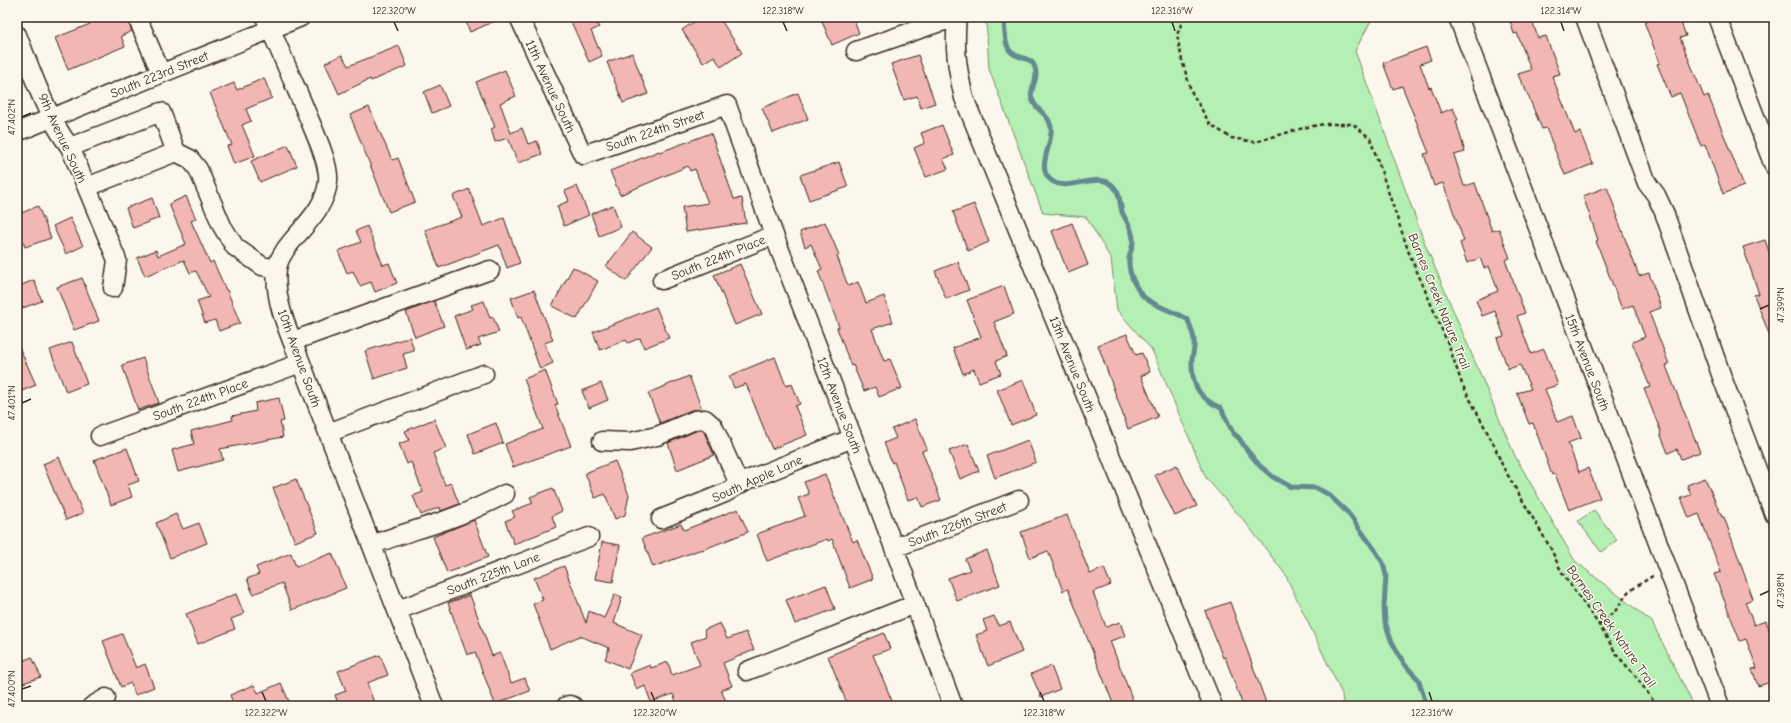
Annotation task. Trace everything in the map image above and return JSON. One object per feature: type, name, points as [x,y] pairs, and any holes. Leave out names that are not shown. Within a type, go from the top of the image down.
[{"type":"street","points":[[137,17],[161,73]]},
{"type":"street","name":"South 223rd Street","points":[[17,132],[161,73],[268,23],[300,17]]},
{"type":"street","name":"11th Avenue South","points":[[519,17],[583,155]]},
{"type":"street","points":[[856,51],[957,17]]},
{"type":"street","name":"13th Avenue South","points":[[957,17],[955,42],[957,68],[964,98],[1213,706]]},
{"type":"street","name":"15th Avenue South","points":[[1458,17],[1720,706]]},
{"type":"street","points":[[1585,17],[1647,183],[1656,195],[1664,212],[1723,380],[1774,514]]},
{"type":"street","points":[[1716,17],[1774,166]]},
{"type":"street","points":[[70,146],[160,112],[176,152],[190,159],[198,169],[222,226],[235,247],[262,266],[277,269],[283,255],[307,226],[321,204],[328,179],[326,166],[316,138],[268,23]]},
{"type":"street","name":"9th Avenue South","points":[[17,35],[60,134],[70,146],[117,260],[113,288]]},
{"type":"street","name":"South 224th Street","points":[[583,155],[727,105]]},
{"type":"street","name":"12th Avenue South","points":[[727,105],[774,235],[853,438],[953,706]]},
{"type":"street","points":[[87,187],[176,152]]},
{"type":"street","name":"South 224th Place","points":[[662,280],[774,235]]},
{"type":"street","name":"10th Avenue South","points":[[277,269],[280,300],[293,341],[434,706]]},
{"type":"street","points":[[293,341],[490,270]]},
{"type":"street","name":"South 224th Place","points":[[100,436],[301,363]]},
{"type":"street","points":[[328,433],[484,374]]},
{"type":"street","points":[[602,441],[630,442],[657,436],[695,420],[705,419],[713,426],[739,484]]},
{"type":"street","name":"South Apple Lane","points":[[661,519],[725,493],[739,484],[853,438]]},
{"type":"street","points":[[372,545],[396,535],[473,510],[505,494]]},
{"type":"street","name":"South 226th Street","points":[[894,548],[1019,500]]},
{"type":"street","name":"South 225th Lane","points":[[398,610],[589,537]]},
{"type":"street","points":[[747,671],[915,604]]},
{"type":"street","points":[[566,706],[573,706]]},
{"type":"path","name":"Barnes Creek Nature Trail","points":[[1184,17],[1177,35],[1182,60],[1192,91],[1210,124],[1231,138],[1255,142],[1303,128],[1324,124],[1353,124],[1370,138],[1409,253],[1449,346],[1462,384],[1494,445],[1502,467],[1551,549],[1561,572],[1599,625],[1617,654],[1637,678],[1657,706]]},
{"type":"path","points":[[1599,625],[1616,610],[1628,592],[1666,567]]},
{"type":"green space","points":[[986,17],[1373,17],[1355,51],[1425,244],[1515,456],[1575,561],[1652,622],[1694,706],[1343,706],[1342,694],[1285,574],[1246,523],[1206,478],[1152,350],[1117,310],[1111,259],[1086,217],[1043,213],[989,69]]},
{"type":"green space","points":[[1594,510],[1617,540],[1601,552],[1578,521]]},
{"type":"building","points":[[87,17],[126,17],[132,31],[121,36],[125,46],[68,70],[55,38],[90,24]]},
{"type":"building","points":[[464,17],[504,17],[470,32]]},
{"type":"building","points":[[569,17],[593,17],[599,27],[591,31],[602,56],[589,62]]},
{"type":"building","points":[[701,17],[719,17],[742,53],[721,67],[714,56],[703,63],[682,30]]},
{"type":"building","points":[[820,17],[853,17],[859,33],[832,45]]},
{"type":"building","points":[[1509,17],[1531,17],[1538,38],[1546,36],[1560,74],[1552,76],[1575,134],[1580,132],[1593,164],[1565,175],[1546,128],[1542,129],[1518,74],[1531,70],[1517,33],[1514,34]]},
{"type":"building","points":[[1657,17],[1679,17],[1686,36],[1680,38],[1704,97],[1708,95],[1744,186],[1723,194],[1705,144],[1701,146],[1680,93],[1671,97],[1657,64],[1660,63],[1644,22]]},
{"type":"building","points":[[399,46],[407,66],[371,81],[370,79],[339,94],[325,63],[342,55],[348,66]]},
{"type":"building","points":[[1426,47],[1431,60],[1420,64],[1429,88],[1431,87],[1441,113],[1453,108],[1458,120],[1456,121],[1465,152],[1454,155],[1464,186],[1475,183],[1492,231],[1499,229],[1510,258],[1505,260],[1525,313],[1517,316],[1531,354],[1544,349],[1558,385],[1545,389],[1557,422],[1573,416],[1581,438],[1568,443],[1579,472],[1588,468],[1600,498],[1569,510],[1555,474],[1552,475],[1533,423],[1529,424],[1517,393],[1531,389],[1520,365],[1508,369],[1497,338],[1504,336],[1495,311],[1482,316],[1476,300],[1498,291],[1489,266],[1484,268],[1480,258],[1467,263],[1460,243],[1464,241],[1443,183],[1434,186],[1424,154],[1429,153],[1402,86],[1393,89],[1383,63]]},
{"type":"building","points":[[632,53],[648,94],[623,103],[607,62]]},
{"type":"building","points":[[918,55],[935,103],[921,108],[917,96],[904,100],[891,64]]},
{"type":"building","points":[[505,70],[516,96],[500,103],[511,133],[522,128],[528,144],[537,141],[542,154],[518,163],[508,138],[495,142],[491,129],[495,127],[476,82]]},
{"type":"building","points":[[264,78],[272,98],[246,109],[251,121],[242,125],[255,156],[234,164],[227,146],[232,145],[210,93],[234,83],[237,90]]},
{"type":"building","points":[[440,85],[449,106],[432,113],[424,92]]},
{"type":"building","points":[[798,93],[808,119],[773,133],[762,108]]},
{"type":"building","points":[[369,107],[392,160],[398,158],[415,202],[389,212],[350,115]]},
{"type":"building","points":[[942,125],[954,155],[943,159],[948,169],[926,177],[914,148],[925,143],[921,133]]},
{"type":"building","points":[[711,133],[734,199],[742,198],[746,223],[686,232],[682,207],[708,203],[695,169],[690,171],[688,166],[620,195],[610,171],[659,151],[660,152]]},
{"type":"building","points":[[288,145],[297,166],[260,182],[251,161]]},
{"type":"building","points":[[839,162],[848,187],[809,200],[800,175]]},
{"type":"building","points":[[577,186],[589,215],[564,226],[557,206],[569,201],[565,191]]},
{"type":"building","points":[[1607,187],[1639,276],[1649,273],[1661,308],[1649,312],[1669,364],[1666,366],[1700,452],[1681,459],[1677,449],[1668,453],[1660,433],[1661,432],[1644,389],[1650,387],[1632,342],[1645,337],[1633,305],[1622,309],[1596,241],[1598,240],[1583,196]]},
{"type":"building","points":[[469,189],[483,226],[504,218],[520,263],[507,268],[499,245],[439,268],[425,230],[462,217],[453,196]]},
{"type":"building","points":[[186,196],[196,219],[191,221],[210,263],[213,261],[227,290],[240,323],[219,331],[215,320],[205,323],[197,301],[209,297],[196,271],[190,273],[184,260],[145,276],[137,258],[156,250],[158,256],[186,244],[169,204]]},
{"type":"building","points":[[152,198],[159,218],[133,228],[126,208]]},
{"type":"building","points":[[974,204],[989,242],[968,251],[953,212]]},
{"type":"building","points":[[613,205],[621,227],[599,236],[591,214]]},
{"type":"building","points":[[38,206],[51,238],[25,247],[17,227],[17,215]]},
{"type":"building","points":[[70,218],[83,246],[66,254],[53,226]]},
{"type":"building","points":[[825,222],[839,255],[837,256],[848,286],[858,282],[866,303],[884,296],[893,322],[872,329],[884,361],[890,359],[902,388],[879,397],[875,387],[864,391],[853,365],[851,366],[837,328],[839,327],[818,271],[822,269],[811,244],[805,247],[800,232]]},
{"type":"building","points":[[1072,223],[1088,265],[1068,273],[1052,231]]},
{"type":"building","points":[[367,226],[383,265],[389,263],[397,283],[375,292],[371,282],[360,286],[353,271],[347,273],[338,251],[361,242],[356,231]]},
{"type":"building","points":[[632,232],[652,247],[626,281],[606,266]]},
{"type":"building","points":[[1765,240],[1774,266],[1773,344],[1754,295],[1759,294],[1743,247]]},
{"type":"building","points":[[958,262],[969,290],[946,299],[935,271]]},
{"type":"building","points":[[740,264],[762,314],[735,325],[714,275]]},
{"type":"building","points":[[573,267],[598,281],[577,319],[552,306]]},
{"type":"building","points":[[82,278],[99,321],[74,330],[57,287]]},
{"type":"building","points":[[34,280],[42,301],[17,310],[17,287]]},
{"type":"building","points":[[1004,286],[1014,314],[994,322],[1007,356],[996,361],[1001,374],[979,382],[974,369],[963,374],[953,348],[981,337],[967,300]]},
{"type":"building","points":[[534,290],[553,340],[544,343],[553,363],[540,369],[521,317],[518,318],[511,298]]},
{"type":"building","points":[[434,301],[444,326],[415,337],[406,312]]},
{"type":"building","points":[[484,301],[490,318],[493,317],[499,332],[478,339],[481,345],[466,350],[454,316],[473,309],[471,305]]},
{"type":"building","points":[[656,307],[669,338],[644,348],[640,338],[628,343],[626,340],[600,350],[593,332]]},
{"type":"building","points":[[1127,334],[1136,355],[1142,353],[1150,372],[1141,376],[1158,417],[1128,429],[1098,345]]},
{"type":"building","points":[[410,337],[414,351],[403,354],[407,368],[374,379],[365,351]]},
{"type":"building","points":[[17,342],[36,385],[17,393]]},
{"type":"building","points":[[72,342],[87,384],[66,392],[50,350]]},
{"type":"building","points":[[775,357],[786,386],[792,384],[800,404],[795,406],[807,435],[772,449],[746,384],[734,388],[729,376]]},
{"type":"building","points":[[143,358],[159,403],[138,410],[122,365]]},
{"type":"building","points":[[545,370],[558,404],[555,405],[571,446],[513,467],[505,444],[543,429],[524,379]]},
{"type":"building","points":[[689,376],[702,409],[691,410],[660,423],[648,393]]},
{"type":"building","points":[[1023,380],[1036,415],[1011,425],[997,390]]},
{"type":"building","points":[[601,383],[608,400],[589,408],[582,391]]},
{"type":"building","points":[[279,398],[284,421],[280,422],[283,437],[220,449],[223,460],[178,472],[172,450],[194,444],[191,431],[233,420],[232,416],[256,411],[255,403]]},
{"type":"building","points":[[434,419],[446,448],[433,453],[445,485],[451,483],[459,504],[441,511],[440,507],[421,515],[413,496],[423,492],[411,462],[407,464],[399,444],[409,440],[405,431]]},
{"type":"building","points":[[915,419],[927,449],[922,451],[941,500],[922,507],[918,497],[908,500],[894,462],[892,463],[884,443],[896,438],[892,429]]},
{"type":"building","points":[[496,423],[503,443],[475,454],[468,434]]},
{"type":"building","points":[[698,430],[702,430],[704,432],[714,455],[677,470],[668,443]]},
{"type":"building","points":[[1028,440],[1036,462],[995,478],[987,456]]},
{"type":"building","points":[[968,444],[979,471],[960,479],[949,451]]},
{"type":"building","points":[[127,448],[139,481],[128,485],[132,497],[111,505],[94,460]]},
{"type":"building","points":[[59,457],[83,513],[66,520],[43,464]]},
{"type":"building","points":[[615,461],[629,495],[625,515],[615,519],[605,494],[595,498],[585,473]]},
{"type":"building","points":[[1177,465],[1197,506],[1175,516],[1155,475]]},
{"type":"building","points":[[825,474],[853,542],[857,540],[873,579],[850,588],[832,539],[828,541],[827,539],[767,561],[757,534],[805,516],[798,498],[809,494],[804,482]]},
{"type":"building","points":[[1705,478],[1722,517],[1724,517],[1753,599],[1745,602],[1754,625],[1766,621],[1774,641],[1774,681],[1758,686],[1752,669],[1757,668],[1746,639],[1740,641],[1714,574],[1721,572],[1699,514],[1689,518],[1681,498],[1691,495],[1687,485]]},
{"type":"building","points":[[296,479],[318,533],[295,542],[273,488]]},
{"type":"building","points":[[553,488],[562,511],[552,516],[556,527],[514,544],[505,521],[515,517],[512,511],[533,503],[530,497]]},
{"type":"building","points":[[738,509],[748,532],[653,567],[642,538],[681,524],[684,530]]},
{"type":"building","points":[[176,514],[183,529],[199,523],[207,543],[170,558],[156,523]]},
{"type":"building","points":[[1067,515],[1090,574],[1104,568],[1111,585],[1093,592],[1106,627],[1120,622],[1125,636],[1110,641],[1135,706],[1114,706],[1068,589],[1063,591],[1048,551],[1030,558],[1021,532]]},
{"type":"building","points":[[474,520],[488,557],[447,573],[433,537]]},
{"type":"building","points":[[602,542],[620,545],[613,582],[595,579]]},
{"type":"building","points":[[987,550],[1000,585],[957,601],[948,578],[970,570],[965,559]]},
{"type":"building","points":[[291,553],[296,567],[332,553],[346,588],[292,610],[282,583],[253,594],[247,579],[259,574],[256,567]]},
{"type":"building","points":[[564,566],[586,623],[589,611],[604,618],[615,594],[622,597],[614,623],[642,635],[628,669],[605,659],[609,648],[580,636],[550,649],[533,604],[543,600],[534,578]]},
{"type":"building","points":[[826,585],[835,609],[795,624],[786,600]]},
{"type":"building","points":[[236,594],[244,614],[231,619],[235,629],[198,644],[186,614]]},
{"type":"building","points":[[470,595],[492,656],[500,653],[511,683],[525,678],[530,691],[495,704],[475,652],[467,655],[448,603]]},
{"type":"building","points":[[1230,602],[1266,703],[1259,706],[1243,706],[1225,657],[1223,658],[1205,611]]},
{"type":"building","points":[[994,616],[999,626],[1010,622],[1022,652],[988,666],[976,635],[987,631],[983,620]]},
{"type":"building","points":[[720,623],[727,639],[746,632],[754,650],[723,663],[732,686],[721,690],[728,706],[678,706],[673,694],[651,702],[645,686],[637,690],[630,673],[650,665],[651,668],[668,662],[672,675],[700,665],[691,642],[706,636],[704,630]]},
{"type":"building","points":[[884,633],[890,649],[873,655],[894,706],[848,706],[828,656]]},
{"type":"building","points":[[122,634],[136,668],[145,664],[154,687],[135,695],[131,683],[121,687],[103,641]]},
{"type":"building","points":[[380,655],[388,675],[367,683],[375,706],[339,706],[335,695],[346,691],[338,671]]},
{"type":"building","points":[[32,657],[41,677],[17,685],[17,663]]},
{"type":"building","points":[[1051,666],[1060,689],[1041,697],[1031,674]]},
{"type":"building","points":[[281,683],[291,706],[227,706],[233,703],[230,695],[254,685],[258,693]]},
{"type":"waterway","points":[[1003,17],[1008,49],[1015,55],[1033,63],[1035,68],[1036,78],[1031,96],[1036,106],[1048,119],[1051,127],[1045,163],[1047,176],[1052,181],[1060,184],[1068,185],[1095,180],[1104,181],[1111,184],[1118,193],[1122,212],[1130,227],[1132,235],[1133,242],[1129,257],[1129,265],[1133,280],[1145,298],[1188,320],[1194,338],[1192,359],[1193,376],[1201,395],[1221,408],[1233,433],[1239,438],[1260,466],[1273,477],[1291,487],[1316,488],[1328,494],[1348,513],[1375,550],[1383,563],[1386,575],[1384,607],[1385,622],[1391,640],[1404,664],[1418,679],[1427,706]]}]
